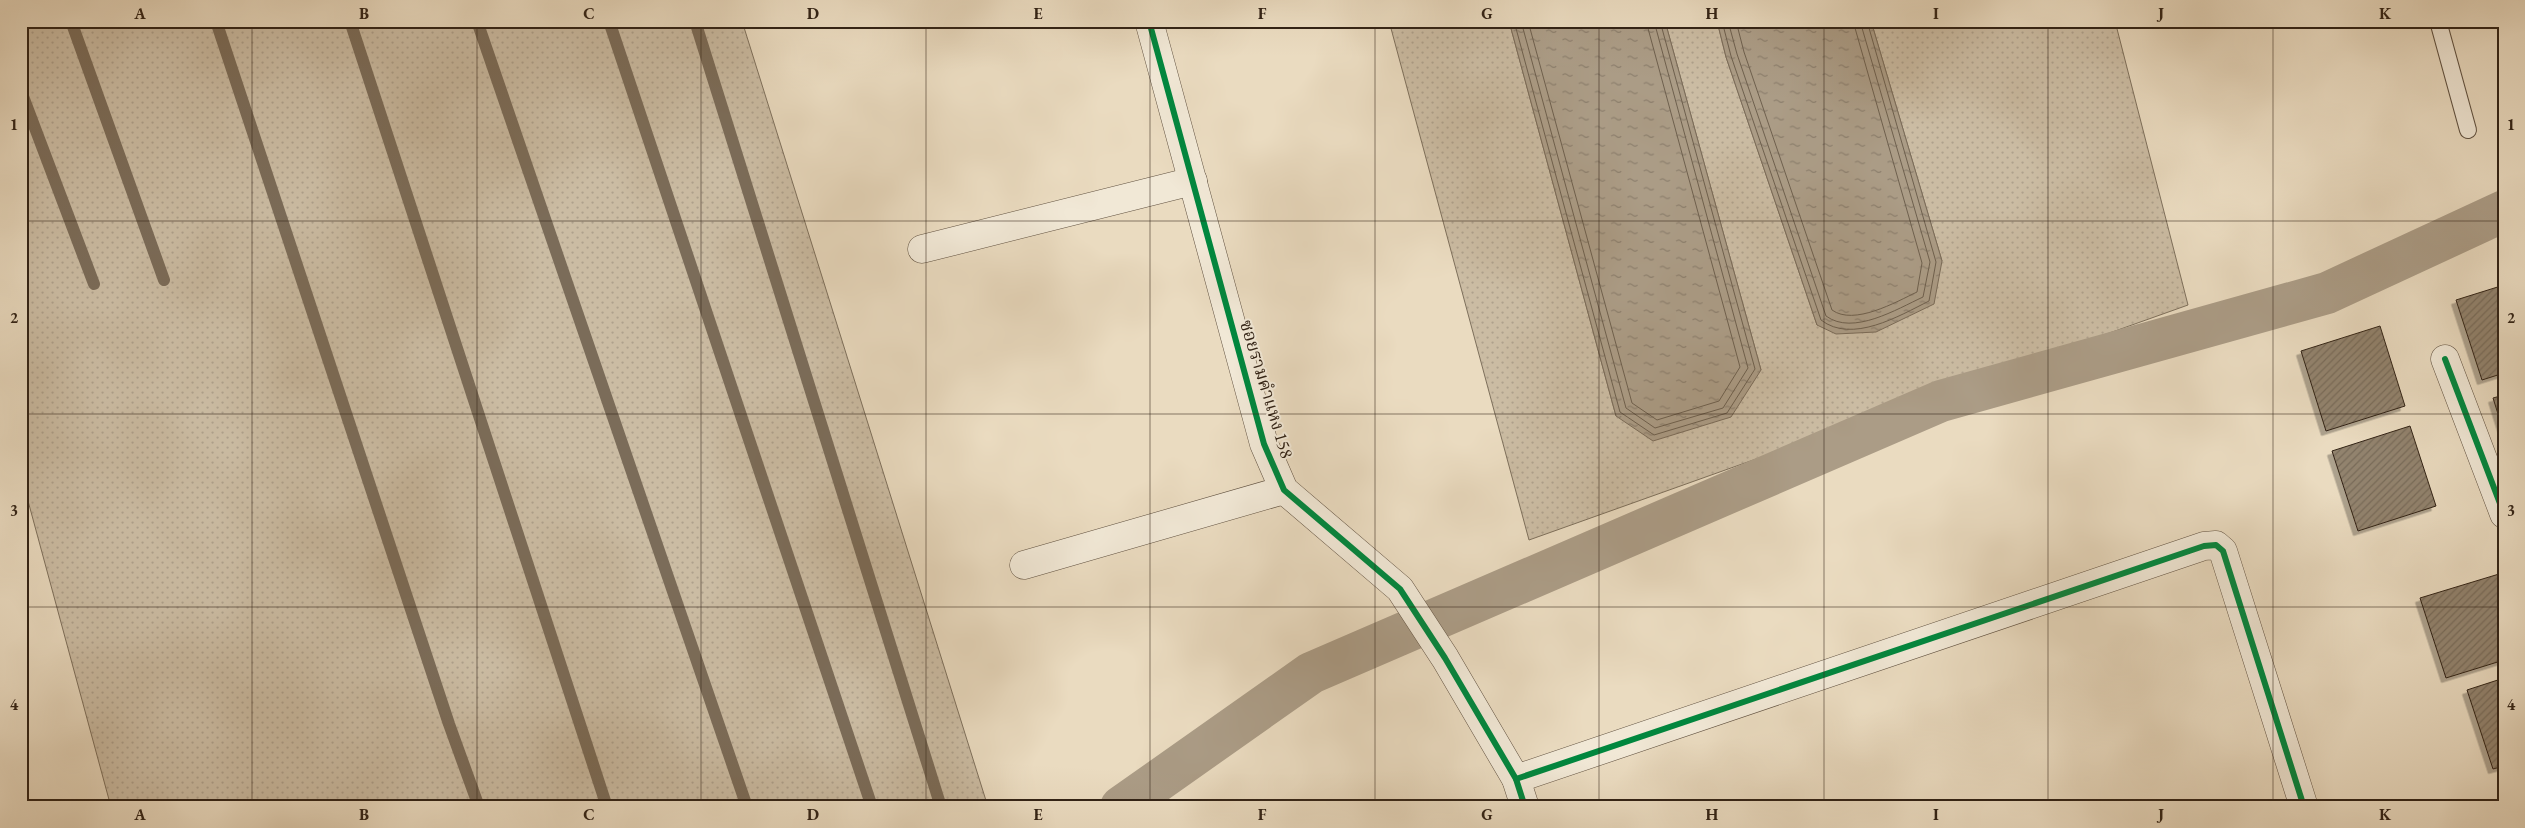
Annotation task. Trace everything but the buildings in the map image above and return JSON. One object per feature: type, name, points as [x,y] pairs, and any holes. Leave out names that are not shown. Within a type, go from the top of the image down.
[{"type":"street","name":"ซอยรามคำแหง 158","points":[[1149,21],[1264,444],[1284,490],[1400,589],[1445,658],[1516,779],[1525,807]]},
{"type":"street","points":[[922,249],[1193,181]]},
{"type":"street","points":[[2445,359],[2504,514]]},
{"type":"street","points":[[1024,566],[1284,490]]},
{"type":"street","points":[[1516,779],[2194,549],[2216,545],[2224,551],[2304,807]]},
{"type":"lane","points":[[2438,21],[2468,130]]},
{"type":"shaded area","points":[[21,21],[742,21],[988,807],[111,807],[21,475]]},
{"type":"shaded area","points":[[1389,21],[1509,21],[1616,416],[1761,370],[1665,21],[1717,21],[1726,57],[1817,325],[1942,261],[1871,21],[2115,21],[2188,305],[1529,540]]},
{"type":"water","points":[[1509,21],[1665,21],[1761,370],[1731,417],[1653,441],[1616,416]]},
{"type":"water","points":[[1717,21],[1871,21],[1942,261],[1934,304],[1876,332],[1836,334],[1817,325],[1726,57]]},
{"type":"waterway","points":[[71,21],[164,280]]},
{"type":"waterway","points":[[216,21],[449,724],[479,807]]},
{"type":"waterway","points":[[350,21],[607,807]]},
{"type":"waterway","points":[[477,21],[747,807]]},
{"type":"waterway","points":[[609,21],[872,807]]},
{"type":"waterway","points":[[695,21],[941,807]]},
{"type":"waterway","points":[[21,91],[94,284]]},
{"type":"waterway","points":[[1121,807],[1311,673],[1941,401],[2327,293],[2504,211]]},
{"type":"cycle path","points":[[1149,21],[1264,444],[1284,490],[1400,589],[1445,658],[1516,779],[1525,807]]},
{"type":"cycle path","points":[[2445,359],[2504,514]]},
{"type":"cycle path","points":[[1516,779],[2204,546],[2216,545],[2223,551],[2304,807]]}]
